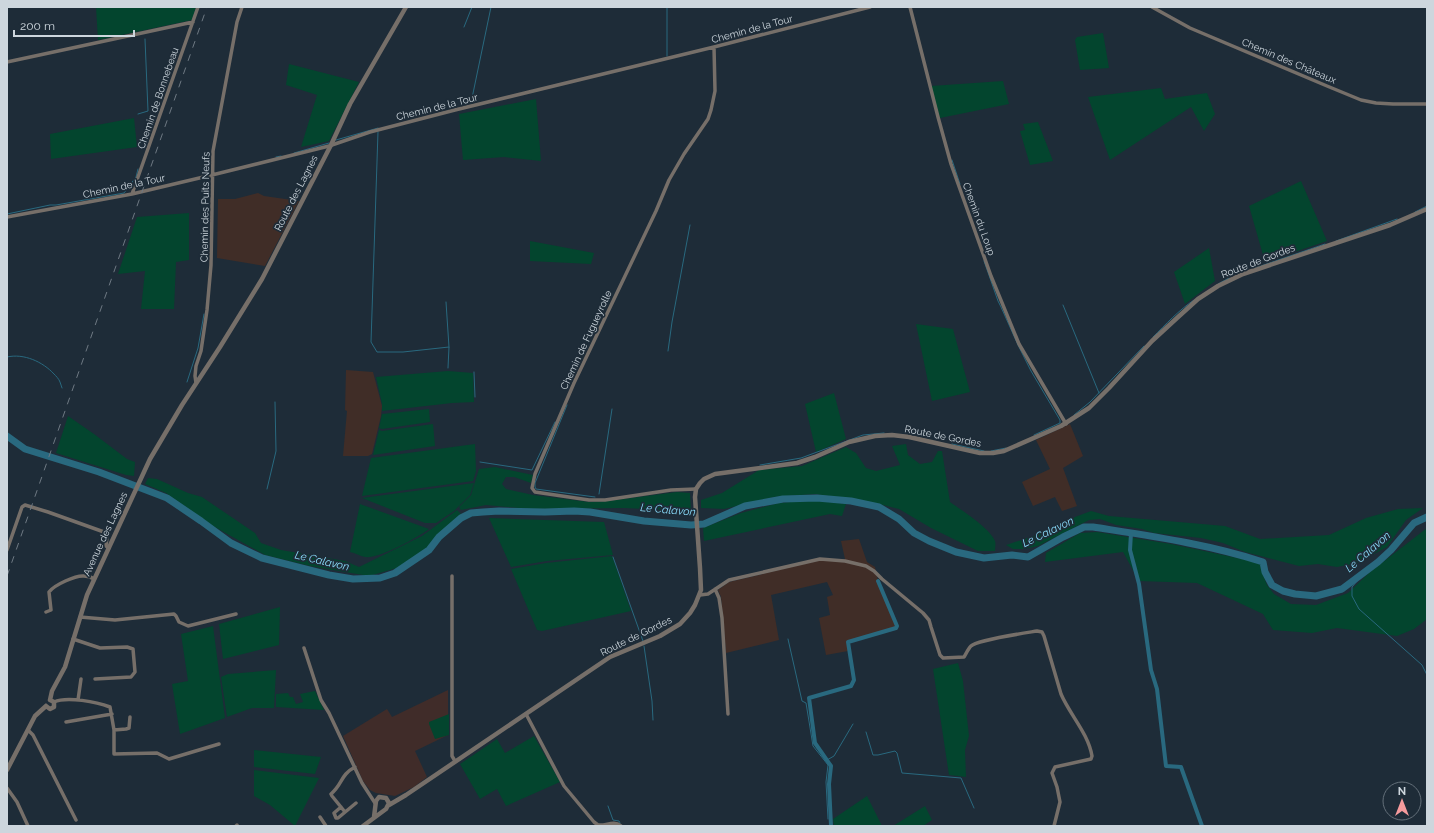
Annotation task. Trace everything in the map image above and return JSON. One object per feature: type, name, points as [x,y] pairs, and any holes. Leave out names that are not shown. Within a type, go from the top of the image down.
[{"type":"street","name":"Chemin de Bonnebeau","points":[[132,194],[198,7]]},
{"type":"street","name":"Chemin des Puits Neufs","points":[[196,384],[196,366],[207,310],[211,265],[212,175],[214,144],[236,29],[242,7]]},
{"type":"street","name":"Route des Lagnes","points":[[196,384],[262,279],[331,145],[350,104],[406,7]]},
{"type":"street","name":"Chemin de la Tour","points":[[7,217],[132,194],[212,175],[331,145],[370,132],[455,110],[714,47],[870,7]]},
{"type":"street","name":"Chemin du Loup","points":[[910,7],[951,164],[991,276],[1019,344],[1066,424]]},
{"type":"street","name":"Chemin des Châteaux","points":[[1152,7],[1190,28],[1361,100],[1376,103],[1427,104]]},
{"type":"street","points":[[7,62],[193,22]]},
{"type":"street","name":"Chemin de Fugueyrolle","points":[[696,489],[671,490],[605,500],[589,500],[535,492],[532,488],[535,474],[574,383],[656,211],[669,180],[684,154],[708,119],[715,91],[714,47]]},
{"type":"street","name":"Route de Gordes","points":[[389,805],[610,657],[660,636],[680,624],[690,613],[700,595],[701,584],[695,504],[696,489],[704,479],[714,474],[797,463],[849,442],[867,437],[892,435],[909,437],[980,453],[993,453],[1011,448],[1066,424],[1079,415],[1094,403],[1152,341],[1181,313],[1198,299],[1218,286],[1243,274],[1390,225],[1427,209]]},
{"type":"street","name":"Avenue des Lagnes","points":[[52,701],[52,691],[65,667],[80,617],[94,579],[142,475],[177,413],[196,384]]},
{"type":"street","points":[[7,550],[22,507],[25,505],[104,532],[107,536],[106,546],[109,548]]},
{"type":"street","points":[[700,595],[708,594],[729,580],[820,559],[830,559],[866,566],[874,571],[929,620],[940,655],[943,658],[964,657],[971,646],[997,638],[1037,631],[1042,632],[1061,694],[1087,740],[1092,756],[1090,759],[1055,767],[1053,770],[1052,773],[1058,787],[1060,802],[1054,826]]},
{"type":"street","points":[[46,612],[51,610],[49,592],[58,584],[80,576],[87,576],[94,579]]},
{"type":"street","points":[[452,576],[452,756],[455,761]]},
{"type":"street","points":[[715,589],[719,598],[722,618],[728,714]]},
{"type":"street","points":[[80,617],[115,620],[174,614],[178,622],[188,626],[236,614]]},
{"type":"street","points":[[73,639],[100,648],[107,649],[128,647],[132,649],[135,672],[131,677],[94,679]]},
{"type":"street","points":[[304,648],[321,700],[362,783],[370,793],[379,809],[383,810]]},
{"type":"street","points":[[78,700],[81,679]]},
{"type":"street","points":[[7,770],[37,713],[46,706],[46,702],[63,699],[105,705],[110,708],[114,730],[114,754],[157,753],[169,759],[218,744]]},
{"type":"street","points":[[46,706],[48,709],[51,709],[55,706],[52,701]]},
{"type":"street","points":[[66,722],[112,714]]},
{"type":"street","points":[[526,714],[564,786],[572,796],[598,825],[603,826],[612,822],[621,826]]},
{"type":"street","points":[[114,730],[129,728],[130,717]]},
{"type":"street","points":[[28,730],[33,735],[76,820]]},
{"type":"street","points":[[345,812],[331,794],[337,788],[345,773],[355,767]]},
{"type":"street","points":[[7,788],[17,802],[28,826]]},
{"type":"street","points":[[7,792],[12,795]]},
{"type":"street","points":[[370,793],[379,797],[394,799],[401,798]]},
{"type":"street","points":[[374,817],[379,797]]},
{"type":"street","points":[[364,826],[387,808],[389,805],[386,798]]},
{"type":"street","points":[[341,807],[334,813],[336,818],[356,803]]},
{"type":"street","points":[[320,817],[326,826]]},
{"type":"shaded area","points":[[258,193],[264,196],[299,201],[265,266],[217,258],[218,199],[235,199]]},
{"type":"shaded area","points":[[346,370],[373,372],[382,406],[372,454],[368,456],[343,456],[347,411],[345,410]]},
{"type":"shaded area","points":[[1070,424],[1083,456],[1063,468],[1077,506],[1062,511],[1055,497],[1033,506],[1022,482],[1050,469],[1036,440]]},
{"type":"shaded area","points":[[859,539],[867,562],[875,567],[877,577],[896,628],[847,641],[848,651],[826,655],[819,618],[830,615],[827,597],[833,595],[827,582],[771,595],[779,640],[726,653],[721,597],[718,590],[729,582],[821,560],[845,559],[841,541]]},
{"type":"shaded area","points":[[448,690],[448,735],[415,751],[427,777],[414,787],[395,796],[376,793],[370,790],[363,781],[343,736],[387,709],[392,717]]},
{"type":"green space","points":[[96,7],[196,7],[192,20],[98,40]]},
{"type":"green space","points":[[1103,33],[1109,68],[1080,70],[1075,40],[1077,37]]},
{"type":"green space","points":[[289,64],[359,82],[329,141],[301,147],[317,95],[286,85]]},
{"type":"green space","points":[[1003,81],[1009,104],[940,118],[931,86]]},
{"type":"green space","points":[[1161,88],[1165,99],[1207,93],[1215,114],[1204,131],[1191,107],[1110,160],[1088,97]]},
{"type":"green space","points":[[536,99],[541,161],[504,157],[463,160],[459,114]]},
{"type":"green space","points":[[134,118],[137,147],[51,159],[50,134]]},
{"type":"green space","points":[[1038,122],[1053,161],[1030,165],[1020,131],[1025,130],[1023,124]]},
{"type":"green space","points":[[1301,181],[1327,241],[1265,262],[1249,206]]},
{"type":"green space","points":[[189,213],[189,260],[176,262],[174,309],[141,309],[145,271],[118,274],[137,217]]},
{"type":"green space","points":[[530,241],[594,253],[591,264],[530,261]]},
{"type":"green space","points":[[1209,248],[1215,281],[1185,304],[1174,272]]},
{"type":"green space","points":[[916,324],[953,329],[970,392],[932,401]]},
{"type":"green space","points":[[448,371],[473,373],[474,402],[382,411],[382,404],[376,377]]},
{"type":"green space","points":[[834,393],[846,439],[816,452],[805,404]]},
{"type":"green space","points":[[429,409],[430,422],[382,429],[379,428],[382,414]]},
{"type":"green space","points":[[68,416],[127,459],[135,462],[134,476],[126,475],[56,453]]},
{"type":"green space","points":[[433,424],[435,446],[373,455],[379,430],[382,431]]},
{"type":"green space","points":[[475,444],[476,471],[473,481],[362,496],[371,458]]},
{"type":"green space","points":[[906,444],[908,455],[920,464],[932,462],[938,451],[942,451],[950,502],[975,520],[992,536],[995,541],[995,551],[978,551],[931,528],[899,509],[879,504],[815,494],[774,497],[724,509],[701,508],[701,500],[722,493],[759,470],[802,466],[846,447],[856,453],[866,468],[876,471],[900,465],[892,446]]},
{"type":"green space","points":[[495,467],[533,475],[531,483],[514,477],[506,477],[502,484],[506,489],[533,495],[589,502],[677,492],[690,493],[691,511],[624,508],[530,509],[486,505],[461,510],[459,507],[471,495],[479,469]]},
{"type":"green space","points":[[148,478],[157,479],[188,493],[202,497],[255,533],[261,543],[281,550],[345,561],[359,567],[422,536],[457,510],[461,514],[424,552],[397,568],[369,576],[310,566],[265,555],[213,526],[166,493],[145,484]]},
{"type":"green space","points":[[474,483],[470,495],[454,511],[436,523],[425,523],[362,498]]},
{"type":"green space","points":[[814,500],[846,504],[842,516],[830,514],[704,541],[703,528],[741,513],[779,503]]},
{"type":"green space","points":[[360,504],[429,529],[407,542],[379,555],[365,557],[350,552]]},
{"type":"green space","points":[[1423,508],[1406,520],[1387,547],[1357,563],[1337,567],[1318,564],[1299,566],[1245,552],[1223,543],[1201,538],[1154,533],[1142,529],[1116,525],[1100,519],[1089,520],[1038,546],[1024,549],[1013,549],[1006,545],[1058,528],[1075,517],[1091,511],[1109,516],[1225,526],[1260,539],[1329,535],[1366,518],[1398,509]]},
{"type":"green space","points":[[489,518],[604,522],[613,555],[547,561],[511,567]]},
{"type":"green space","points":[[1427,528],[1427,619],[1414,629],[1397,636],[1337,628],[1312,633],[1273,630],[1263,614],[1197,583],[1139,581],[1123,552],[1045,562],[1046,553],[1080,533],[1097,532],[1171,544],[1261,563],[1267,585],[1274,594],[1291,604],[1316,605],[1348,593],[1370,572]]},
{"type":"green space","points":[[612,556],[631,611],[542,631],[537,630],[511,569],[546,563]]},
{"type":"green space","points":[[280,607],[279,645],[223,659],[219,624]]},
{"type":"green space","points":[[213,626],[225,718],[180,734],[172,684],[188,681],[181,634]]},
{"type":"green space","points":[[958,663],[963,681],[969,736],[965,750],[966,777],[949,775],[933,669]]},
{"type":"green space","points":[[276,670],[274,708],[252,708],[227,717],[221,677],[228,674]]},
{"type":"green space","points":[[315,691],[324,710],[276,707],[276,694],[288,693],[290,697],[293,697],[296,704],[303,702],[300,694]]},
{"type":"green space","points":[[449,714],[449,735],[435,739],[429,722]]},
{"type":"green space","points":[[534,736],[560,782],[506,806],[497,789],[480,799],[460,764],[497,739],[505,753]]},
{"type":"green space","points":[[254,750],[321,757],[315,774],[254,767]]},
{"type":"green space","points":[[254,770],[319,778],[295,826],[270,805],[254,796]]},
{"type":"green space","points":[[867,796],[882,826],[834,826],[833,819]]},
{"type":"green space","points":[[925,806],[932,820],[923,826],[893,826]]},
{"type":"waterway","points":[[464,27],[472,7]]},
{"type":"waterway","points":[[471,103],[491,7]]},
{"type":"waterway","points":[[667,7],[667,56]]},
{"type":"waterway","points":[[138,114],[148,111],[145,39]]},
{"type":"waterway","points":[[336,140],[378,128]]},
{"type":"waterway","points":[[378,132],[371,342],[377,352],[403,352],[449,347],[448,368]]},
{"type":"waterway","points":[[294,153],[329,143]]},
{"type":"waterway","points":[[276,157],[281,156]]},
{"type":"waterway","points":[[952,160],[960,184]]},
{"type":"waterway","points":[[7,214],[50,205],[124,193],[136,177],[138,169]]},
{"type":"waterway","points":[[1415,212],[1427,206]]},
{"type":"waterway","points":[[1336,241],[1397,219]]},
{"type":"waterway","points":[[668,351],[690,225]]},
{"type":"waterway","points":[[1255,268],[1325,244]]},
{"type":"waterway","points":[[984,261],[998,301],[1018,345],[1031,371],[1060,420],[1060,423],[1034,435]]},
{"type":"waterway","points":[[1218,284],[1229,278]]},
{"type":"waterway","points":[[1153,337],[1194,300]]},
{"type":"waterway","points":[[446,302],[449,347]]},
{"type":"waterway","points":[[1063,305],[1099,393]]},
{"type":"waterway","points":[[187,382],[198,348],[204,314]]},
{"type":"waterway","points":[[1074,415],[1090,402],[1144,346]]},
{"type":"waterway","points":[[7,357],[20,356],[39,362],[57,377],[62,388]]},
{"type":"waterway","points":[[474,372],[475,397]]},
{"type":"waterway","points":[[267,489],[276,451],[275,402]]},
{"type":"waterway","points":[[567,405],[535,483],[535,487],[536,489],[595,497]]},
{"type":"waterway","points":[[599,494],[612,409]]},
{"type":"waterway","points":[[480,462],[532,470],[555,422]]},
{"type":"waterway","points":[[760,465],[801,458],[863,435],[884,433]]},
{"type":"waterway","name":"Le Calavon","points":[[7,436],[25,449],[99,472],[167,498],[231,543],[262,558],[329,575],[353,579],[380,578],[395,573],[429,550],[439,537],[461,518],[471,513],[499,511],[574,511],[590,512],[644,521],[691,525],[704,524],[745,506],[783,499],[817,498],[851,501],[879,507],[899,519],[914,533],[929,541],[956,552],[984,558],[1012,555],[1028,557],[1084,527],[1093,527],[1179,541],[1221,550],[1263,562],[1265,572],[1272,585],[1283,591],[1316,596],[1342,589],[1378,562],[1391,550],[1414,523],[1427,517]]},
{"type":"waterway","points":[[952,444],[984,451]]},
{"type":"waterway","points":[[991,451],[1006,448]]},
{"type":"waterway","points":[[1131,533],[1130,550],[1139,584],[1151,670],[1157,689],[1166,766],[1181,767],[1202,826]]},
{"type":"waterway","points":[[613,557],[643,641]]},
{"type":"waterway","points":[[1358,576],[1358,580],[1352,587],[1352,596],[1359,609],[1422,665],[1427,675]]},
{"type":"waterway","points":[[831,826],[829,784],[831,766],[815,743],[809,698],[851,686],[854,680],[848,642],[896,628],[897,626],[878,581]]},
{"type":"waterway","points":[[788,639],[802,701],[806,703],[813,746],[828,765],[826,782],[828,819]]},
{"type":"waterway","points":[[644,646],[652,701],[653,720]]},
{"type":"waterway","points":[[827,760],[834,756],[853,724]]},
{"type":"waterway","points":[[866,732],[873,755],[895,751],[897,753],[902,773],[961,778],[974,808]]},
{"type":"waterway","points":[[608,806],[613,820],[619,821],[620,823]]},
{"type":"railway","points":[[7,576],[207,7]]}]
